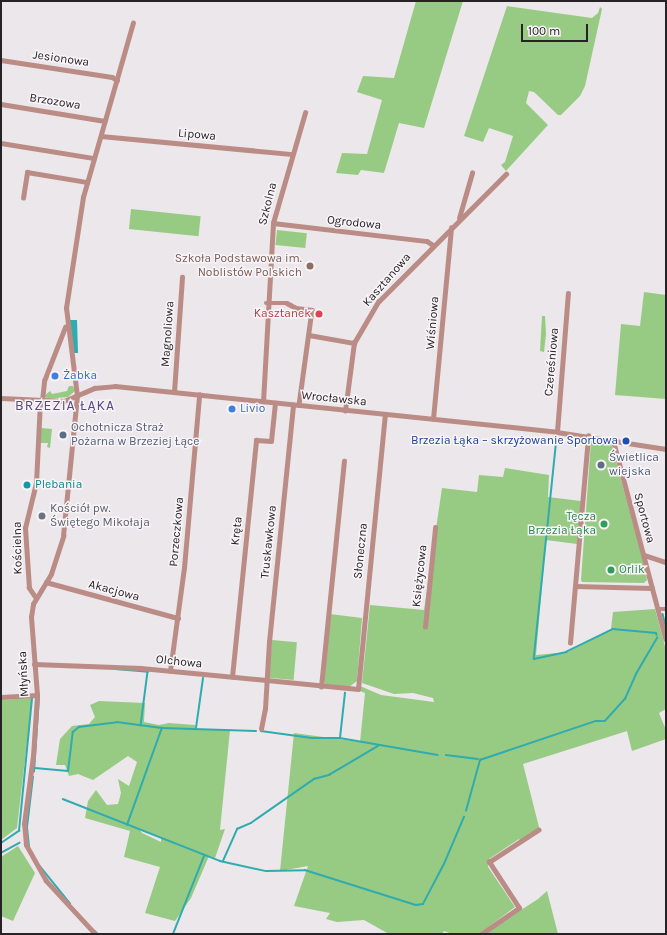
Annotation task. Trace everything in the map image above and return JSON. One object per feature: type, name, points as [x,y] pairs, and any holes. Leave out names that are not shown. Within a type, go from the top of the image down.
[{"type":"street","points":[[77,396],[66,325],[68,291],[87,182],[100,136],[112,102],[133,23]]},
{"type":"street","name":"Jesionowa","points":[[1,60],[112,77],[117,80]]},
{"type":"street","name":"Brzozowa","points":[[1,104],[105,121]]},
{"type":"street","name":"Szkolna","points":[[263,402],[266,303],[273,223],[305,113]]},
{"type":"street","name":"Lipowa","points":[[100,136],[292,154]]},
{"type":"street","points":[[1,143],[94,158]]},
{"type":"street","points":[[23,198],[28,172],[87,182]]},
{"type":"street","points":[[459,220],[472,173]]},
{"type":"street","name":"Kasztanowa","points":[[345,411],[354,343],[378,302],[474,204],[506,174]]},
{"type":"street","name":"Ogrodowa","points":[[273,223],[427,241],[433,245]]},
{"type":"street","name":"Wiśniowa","points":[[433,419],[451,228]]},
{"type":"street","name":"Magnoliowa","points":[[174,392],[182,277]]},
{"type":"street","name":"Czereśniowa","points":[[557,432],[568,293]]},
{"type":"street","points":[[266,303],[286,303],[296,308],[312,310],[299,406]]},
{"type":"street","points":[[41,401],[44,380],[66,325]]},
{"type":"street","points":[[309,335],[354,343]]},
{"type":"street","name":"Wrocławska","points":[[1,398],[41,401],[64,400],[94,388],[110,386],[557,432],[613,439],[666,449]]},
{"type":"street","name":"Porzeczkowa","points":[[170,671],[178,618],[200,395]]},
{"type":"street","name":"Młyńska","points":[[77,396],[63,536],[52,574],[35,597],[31,617],[37,695],[33,756],[24,824],[26,845],[46,881],[94,934]]},
{"type":"street","name":"Kościelna","points":[[35,597],[29,588],[26,528],[36,483],[41,401]]},
{"type":"street","name":"Kręta","points":[[232,677],[256,440],[271,441],[276,403]]},
{"type":"street","name":"Truskawkowa","points":[[261,729],[265,709],[266,682],[293,405]]},
{"type":"street","name":"Słoneczna","points":[[358,689],[385,415]]},
{"type":"street","points":[[570,643],[588,436]]},
{"type":"street","name":"Sportowa","points":[[613,439],[666,639]]},
{"type":"street","points":[[321,687],[344,461]]},
{"type":"street","name":"Księżycowa","points":[[425,626],[435,528]]},
{"type":"street","name":"Sportowa","points":[[644,555],[666,562]]},
{"type":"street","name":"Akacjowa","points":[[46,582],[178,618]]},
{"type":"street","points":[[575,586],[652,588]]},
{"type":"street","points":[[658,609],[666,609]]},
{"type":"street","name":"Olchowa","points":[[34,664],[86,664],[232,677],[266,682],[358,689]]},
{"type":"street","points":[[1,697],[37,695]]},
{"type":"street","points":[[481,934],[519,908],[489,862],[538,830]]},
{"type":"green space","points":[[416,1],[463,1],[424,128],[399,123],[384,173],[361,170],[358,175],[336,173],[342,153],[367,154],[382,100],[357,92],[363,76],[394,78]]},
{"type":"green space","points":[[507,6],[592,18],[598,13],[600,7],[602,9],[585,86],[580,96],[561,115],[558,115],[534,92],[529,91],[526,103],[548,125],[506,171],[501,165],[505,162],[513,136],[489,128],[483,142],[464,136]]},
{"type":"green space","points":[[131,209],[201,216],[199,236],[129,229]]},
{"type":"green space","points":[[277,230],[307,233],[305,248],[275,245]]},
{"type":"green space","points":[[644,292],[666,295],[666,399],[615,395],[621,324],[640,326]]},
{"type":"green space","points":[[542,316],[545,316],[546,334],[544,352],[540,351]]},
{"type":"green space","points":[[69,386],[73,386],[75,391],[68,397],[48,399],[44,396],[50,391],[52,394],[67,391]]},
{"type":"green space","points":[[41,428],[52,429],[50,448],[47,447],[48,443],[41,443]]},
{"type":"green space","points":[[591,441],[611,443],[645,567],[647,580],[644,583],[582,582],[581,580]]},
{"type":"green space","points":[[505,468],[549,475],[548,497],[581,501],[577,544],[546,540],[536,655],[568,652],[611,629],[613,612],[655,609],[666,650],[666,709],[659,713],[666,730],[666,739],[632,751],[627,731],[523,764],[540,831],[522,843],[519,839],[489,859],[488,867],[515,907],[479,934],[452,934],[444,931],[442,934],[389,934],[364,920],[337,922],[326,919],[330,913],[294,906],[308,866],[280,871],[294,733],[360,742],[365,693],[360,691],[360,686],[381,695],[434,702],[433,698],[413,693],[394,694],[362,683],[370,605],[424,610],[442,488],[477,492],[479,475],[503,477]]},
{"type":"green space","points":[[330,614],[362,618],[357,681],[349,687],[325,684],[324,681]]},
{"type":"green space","points":[[272,640],[297,642],[294,680],[269,678]]},
{"type":"green space","points":[[32,698],[17,828],[1,840],[1,700]]},
{"type":"green space","points":[[99,701],[145,703],[144,722],[159,725],[169,723],[195,725],[195,729],[230,730],[220,830],[225,829],[215,858],[209,856],[191,898],[175,921],[145,913],[160,867],[124,857],[130,831],[85,818],[88,801],[96,790],[107,805],[118,804],[121,793],[118,779],[129,786],[137,762],[128,756],[93,780],[78,774],[69,776],[65,765],[56,765],[60,739],[72,726],[89,724],[95,717],[90,705]],"holes":[[[139,829],[161,837],[161,842],[142,833]]]},
{"type":"green space","points":[[18,846],[35,873],[13,921],[1,916],[1,857]]},
{"type":"green space","points":[[547,891],[558,934],[484,934],[538,899]]},
{"type":"water","points":[[69,320],[77,320],[78,353],[74,353]]},
{"type":"waterway","points":[[557,438],[534,659],[566,652],[613,629],[656,633],[657,635]]},
{"type":"waterway","points":[[663,614],[666,626]]},
{"type":"waterway","points":[[466,811],[480,760],[596,721],[605,721],[625,699],[636,674],[657,638]]},
{"type":"waterway","points":[[116,669],[148,672],[141,726]]},
{"type":"waterway","points":[[196,728],[203,678]]},
{"type":"waterway","points":[[340,738],[345,693]]},
{"type":"waterway","points":[[34,772],[39,697]]},
{"type":"waterway","points":[[1,843],[19,831],[32,699]]},
{"type":"waterway","points":[[35,768],[68,771],[73,732],[79,727],[117,722],[162,728],[256,731]]},
{"type":"waterway","points":[[127,825],[162,728]]},
{"type":"waterway","points":[[261,731],[312,738],[340,738],[438,755]]},
{"type":"waterway","points":[[223,861],[237,829],[251,823],[314,779],[329,775],[378,746]]},
{"type":"waterway","points":[[446,755],[478,759]]},
{"type":"waterway","points":[[29,847],[27,827],[33,777]]},
{"type":"waterway","points":[[63,799],[220,861],[266,871],[305,870],[416,905],[423,904],[444,864],[464,817]]},
{"type":"waterway","points":[[1,853],[19,843]]},
{"type":"waterway","points":[[173,934],[204,856]]},
{"type":"waterway","points":[[40,866],[70,903]]},
{"type":"waterway","points":[[95,931],[98,934]]},
{"type":"place","name":"Szkoła Podstawowa im. Noblistów Polskich","points":[[310,266]]},
{"type":"place","name":"Kasztanek","points":[[319,314]]},
{"type":"place","name":"Żabka","points":[[55,376]]},
{"type":"place","name":"Livio","points":[[232,409]]},
{"type":"place","name":"Ochotnicza Straż Pożarna w Brzeziej Łące","points":[[63,435]]},
{"type":"place","name":"Brzezia Łąka – skrzyżowanie Sportowa","points":[[626,441]]},
{"type":"place","name":"Świetlica wiejska","points":[[601,465]]},
{"type":"place","name":"Plebania","points":[[27,485]]},
{"type":"place","name":"Kościół pw. Świętego Mikołaja","points":[[42,516]]},
{"type":"place","name":"Tęcza Brzezia Łąka","points":[[604,524]]},
{"type":"place","name":"Orlik","points":[[611,570]]},
{"type":"district","name":"BRZEZIA ŁĄKA","points":[[65,406]]}]
